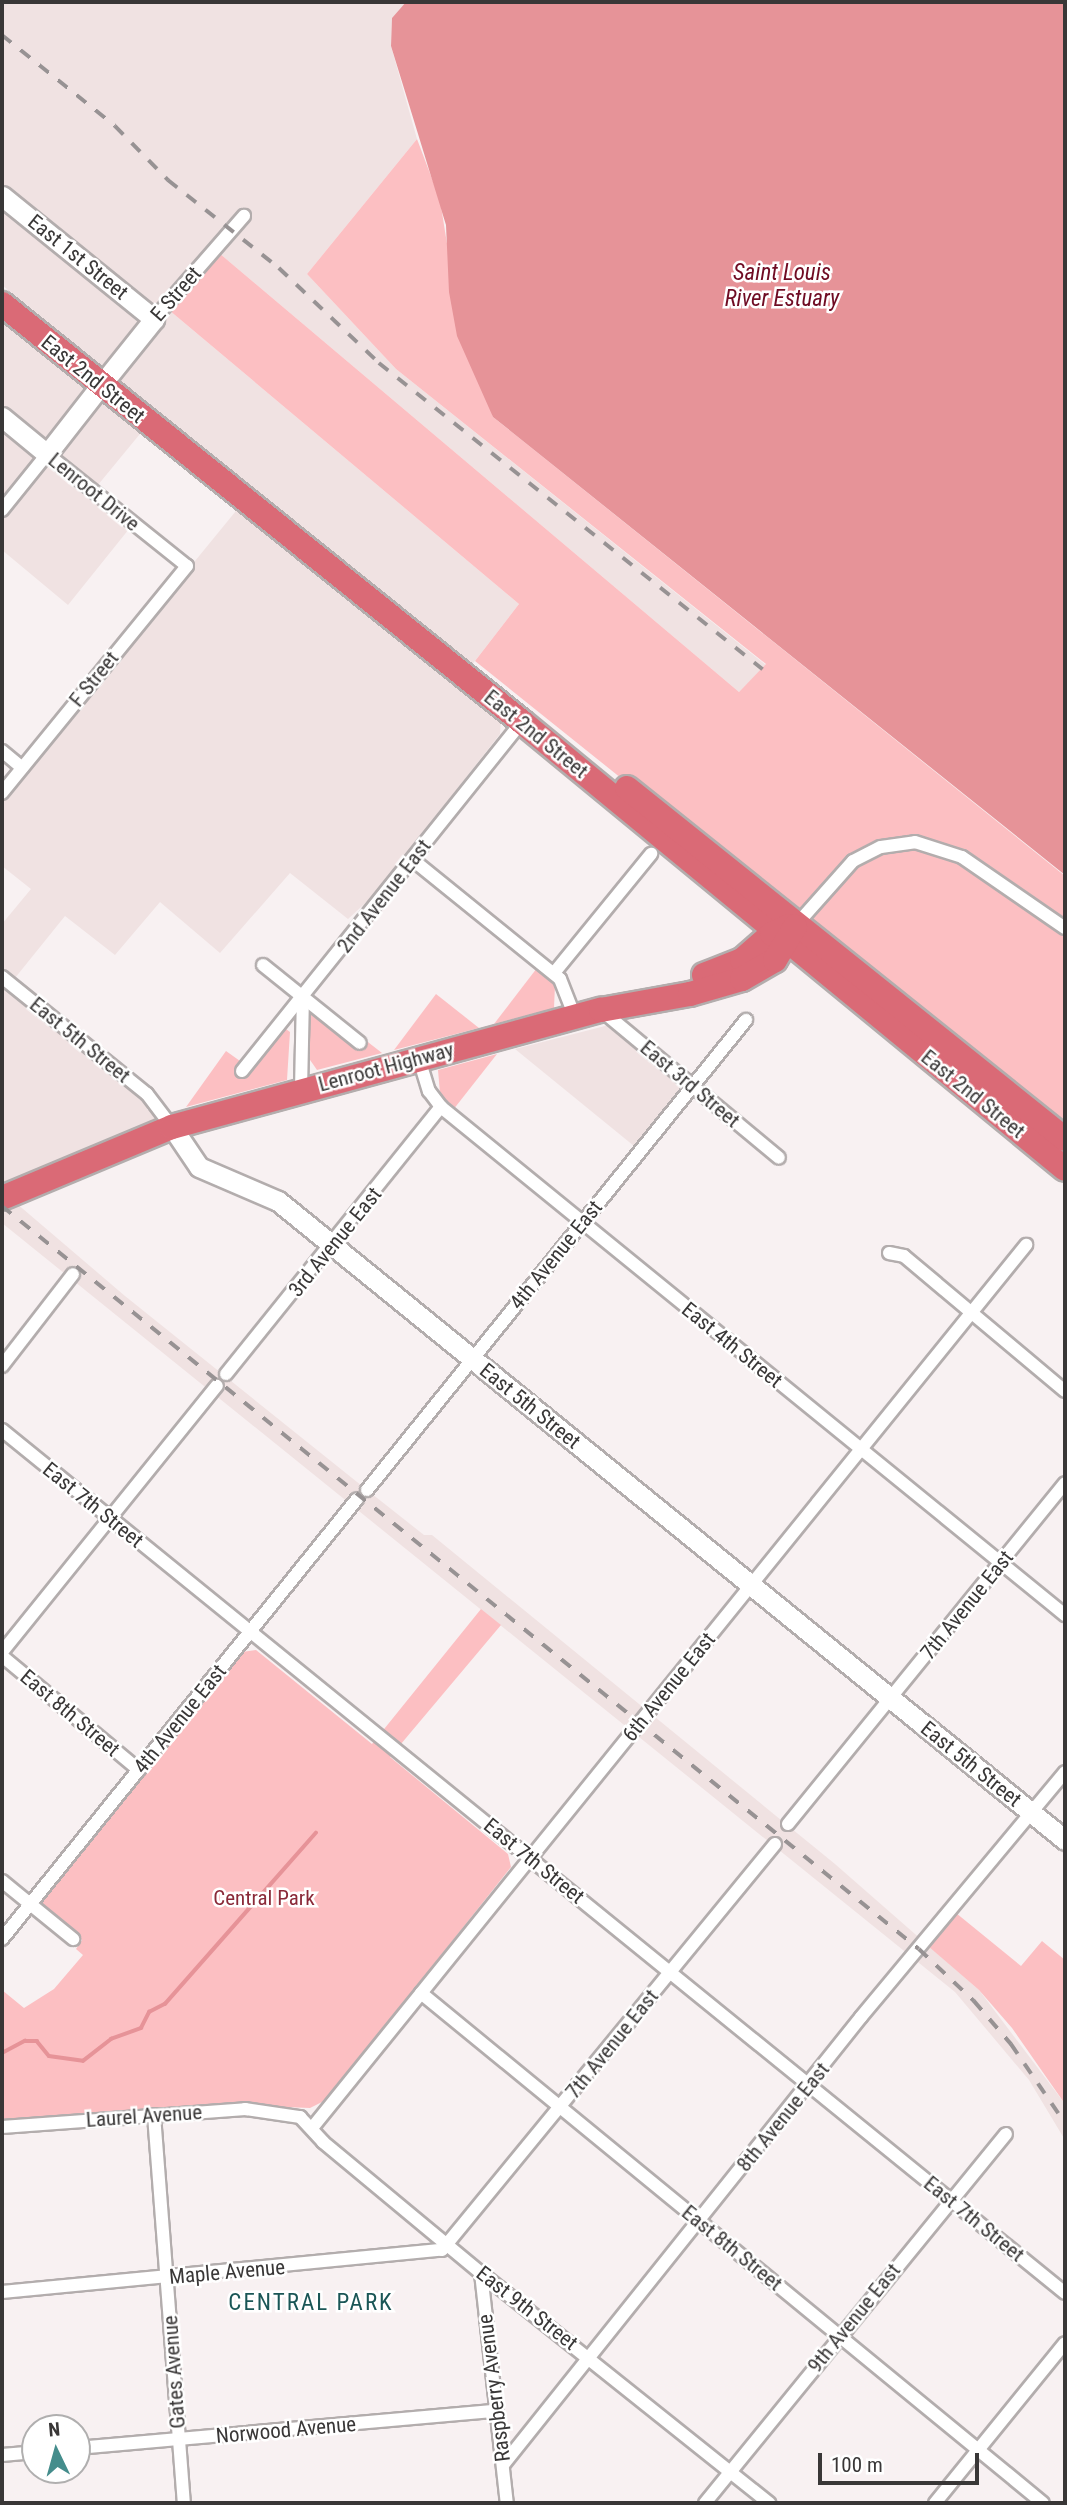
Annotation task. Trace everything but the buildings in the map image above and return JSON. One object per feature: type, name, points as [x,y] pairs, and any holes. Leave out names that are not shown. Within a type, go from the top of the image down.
[{"type":"highway","name":"East 2nd Street","points":[[2,285],[106,379]]},
{"type":"highway","name":"East 2nd Street","points":[[2,304],[106,379],[526,717],[787,932],[1065,1169]]},
{"type":"highway","name":"East 2nd Street","points":[[787,932],[1065,1139]]},
{"type":"highway","name":"Lenroot Highway","points":[[2,1181],[109,1140],[172,1127],[601,1010],[723,969],[787,932]]},
{"type":"highway","name":"Lenroot Highway","points":[[2,1198],[172,1127]]},
{"type":"street","name":"East 1st Street","points":[[2,195],[154,319]]},
{"type":"street","name":"E Street","points":[[2,510],[154,319],[244,216]]},
{"type":"street","name":"Lenroot Drive","points":[[2,417],[187,566]]},
{"type":"street","name":"F Street","points":[[2,793],[187,566]]},
{"type":"street","name":"2nd Avenue East","points":[[242,1071],[526,717]]},
{"type":"street","points":[[2,751],[22,768]]},
{"type":"street","points":[[787,932],[853,861],[881,847],[915,842],[962,857],[1065,928]]},
{"type":"street","points":[[554,974],[651,854]]},
{"type":"street","points":[[413,860],[554,974],[567,988],[575,1017]]},
{"type":"street","points":[[262,965],[360,1043]]},
{"type":"street","name":"East 5th Street","points":[[2,976],[147,1094],[199,1167],[278,1201],[1065,1840]]},
{"type":"street","points":[[301,1090],[303,997]]},
{"type":"street","name":"East 3rd Street","points":[[601,1010],[779,1158]]},
{"type":"street","name":"4th Avenue East","points":[[2,1939],[746,1020]]},
{"type":"street","name":"East 4th Street","points":[[419,1059],[429,1091],[441,1107],[580,1223],[1065,1615]]},
{"type":"street","name":"3rd Avenue East","points":[[226,1374],[441,1107]]},
{"type":"street","name":"6th Avenue East","points":[[312,2128],[1026,1245]]},
{"type":"street","points":[[888,1253],[904,1256],[1065,1391]]},
{"type":"street","points":[[2,1366],[73,1274]]},
{"type":"street","points":[[2,1654],[217,1386]]},
{"type":"street","name":"East 7th Street","points":[[2,1430],[1065,2293]]},
{"type":"street","name":"7th Avenue East","points":[[788,1824],[1065,1483]]},
{"type":"street","name":"East 8th Street","points":[[2,1654],[139,1770]]},
{"type":"street","name":"8th Avenue East","points":[[503,2465],[810,2086],[861,2017],[1065,1772]]},
{"type":"street","name":"7th Avenue East","points":[[449,2244],[775,1844]]},
{"type":"street","points":[[2,1881],[73,1939]]},
{"type":"street","name":"East 8th Street","points":[[421,1993],[1043,2503]]},
{"type":"street","name":"Laurel Avenue","points":[[2,2127],[245,2109],[287,2112]]},
{"type":"street","name":"East 9th Street","points":[[287,2112],[312,2128],[323,2142],[481,2273],[589,2356],[768,2503]]},
{"type":"street","name":"Gates Avenue","points":[[153,2115],[184,2503]]},
{"type":"street","name":"9th Avenue East","points":[[705,2503],[1006,2134]]},
{"type":"street","name":"Maple Avenue","points":[[2,2292],[431,2253],[449,2244]]},
{"type":"street","name":"Raspberry Avenue","points":[[481,2273],[507,2503]]},
{"type":"street","points":[[935,2503],[1065,2343]]},
{"type":"street","name":"Norwood Avenue","points":[[91,2447],[495,2411]]},
{"type":"street","points":[[2,2455],[21,2453]]},
{"type":"shaded area","points":[[2,2],[406,2],[392,18],[391,46],[417,139],[307,274],[396,369],[766,665],[739,692],[213,248],[169,310],[519,604],[471,666],[2,285]]},
{"type":"shaded area","points":[[2,304],[144,429],[93,491],[133,524],[68,605],[2,550]]},
{"type":"shaded area","points":[[240,506],[501,718],[500,734],[374,895],[348,919],[290,873],[220,953],[160,902],[115,955],[65,916],[15,978],[2,968],[2,924],[31,889],[2,866],[2,797]]},
{"type":"shaded area","points":[[2,977],[147,1094],[147,1110],[163,1111],[172,1127],[109,1140],[2,1183]]},
{"type":"shaded area","points":[[609,1025],[681,1087],[634,1146],[515,1049]]},
{"type":"shaded area","points":[[2,1191],[125,1296],[424,1535],[432,1535],[835,1864],[979,1990],[1065,2104],[1065,2140],[1029,2080],[955,1992],[2,1223]]},
{"type":"green space","points":[[417,139],[440,200],[448,250],[493,417],[1065,876],[1065,1134],[475,661],[519,604],[169,310],[219,253],[739,692],[766,664],[396,369],[307,274]]},
{"type":"green space","points":[[537,968],[555,985],[554,1008],[494,1024]]},
{"type":"green space","points":[[436,994],[479,1028],[394,1050]]},
{"type":"green space","points":[[308,1010],[364,1039],[382,1053],[317,1070],[308,1057]]},
{"type":"green space","points":[[283,1027],[290,1032],[287,1080],[186,1107],[226,1051],[240,1061],[236,1069],[243,1075]]},
{"type":"green space","points":[[497,1054],[453,1110],[440,1093],[438,1070]]},
{"type":"green space","name":"Central Park","points":[[481,1609],[501,1625],[390,1757],[508,1854],[511,1867],[326,2100],[310,2108],[207,2104],[2,2122],[2,1990],[24,2008],[54,1989],[83,1955],[76,1949],[82,1940],[38,1901],[242,1652],[256,1650],[372,1744]]},
{"type":"green space","points":[[956,1913],[1021,1966],[1042,1941],[1065,1960],[1065,2104],[1012,2028],[979,1990],[928,1946]]},
{"type":"water","name":"Saint Louis River Estuary","points":[[406,2],[1065,2],[1065,875],[493,417],[457,336],[449,292],[446,225],[391,46],[392,18]]},
{"type":"waterway","points":[[2,2053],[25,2041],[37,2041],[49,2056],[83,2061],[111,2039],[141,2028],[149,2012],[165,2004],[316,1833]]},
{"type":"railway","points":[[2,35],[115,126],[168,180],[279,268],[379,363],[763,669]]},
{"type":"railway","points":[[2,1206],[919,1949],[974,2001],[1011,2044],[1065,2123]]},
{"type":"district","name":"CENTRAL PARK","points":[[311,2303]]}]
